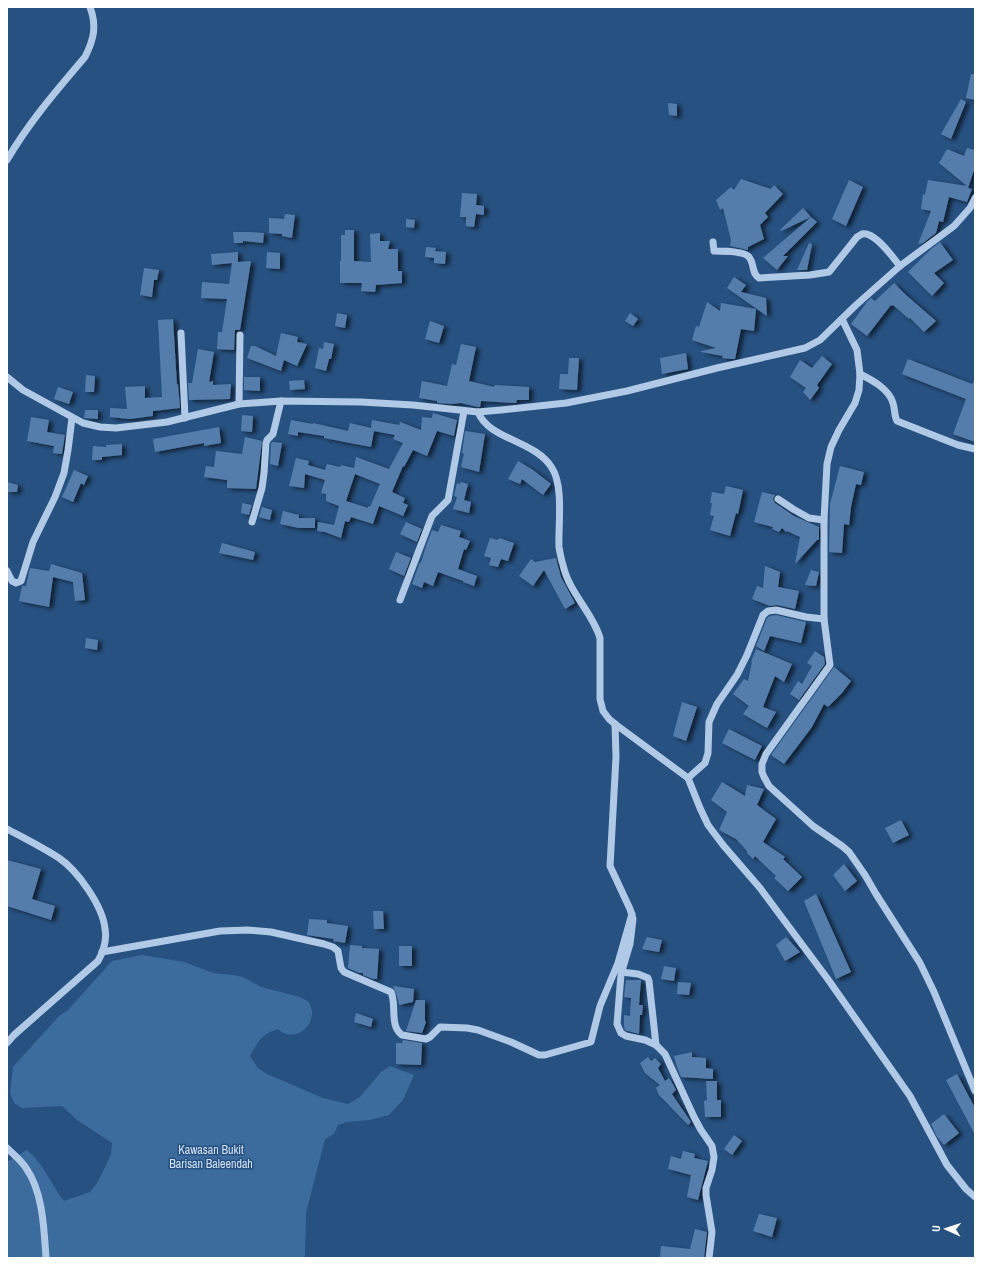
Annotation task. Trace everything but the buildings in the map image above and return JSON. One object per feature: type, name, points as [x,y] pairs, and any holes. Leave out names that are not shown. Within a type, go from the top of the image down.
[{"type":"street","points":[[7,160],[18,140],[32,120],[85,57],[94,32],[94,22],[90,7]]},
{"type":"street","points":[[7,377],[23,390],[72,418],[94,426],[116,428],[167,422],[239,404],[281,400],[413,405],[478,412],[566,403],[627,392],[717,368],[812,346],[900,266],[954,226],[970,208],[975,198]]},
{"type":"street","points":[[713,242],[714,251],[742,253],[748,256],[752,260],[756,277],[759,278],[810,275],[828,272],[857,237],[862,234],[870,235],[879,241],[900,266]]},
{"type":"street","points":[[842,319],[856,350],[860,374],[859,390],[855,402],[838,430],[828,457],[824,520],[824,619],[830,665],[766,754],[762,764],[764,777],[769,786],[799,814],[849,852],[866,875],[876,894],[920,963],[934,992],[975,1090]]},
{"type":"street","points":[[181,334],[185,418]]},
{"type":"street","points":[[239,404],[240,335]]},
{"type":"street","points":[[860,374],[873,380],[891,398],[897,421],[958,445],[975,449]]},
{"type":"street","points":[[252,522],[262,488],[266,443],[273,434],[281,400]]},
{"type":"street","points":[[400,600],[430,519],[434,512],[448,500],[464,411]]},
{"type":"street","points":[[478,412],[482,421],[491,428],[532,449],[543,457],[553,468],[558,485],[559,548],[563,567],[578,599],[598,629],[600,638],[600,698],[602,711],[615,724],[688,778],[708,825],[760,888],[827,978],[910,1096],[947,1165],[966,1189],[975,1197]]},
{"type":"street","points":[[7,571],[12,581],[16,583],[21,581],[33,542],[55,497],[64,473],[72,418]]},
{"type":"street","points":[[778,499],[792,509],[809,518],[824,520]]},
{"type":"street","points":[[688,778],[705,763],[708,753],[709,722],[717,704],[741,668],[763,615],[768,611],[776,610],[806,617],[824,619]]},
{"type":"street","points":[[615,724],[616,757],[610,866],[632,914],[633,926],[622,972],[617,1017],[618,1028],[621,1033],[626,1036],[645,1040],[656,1045],[665,1054],[694,1117],[712,1146],[714,1157],[712,1170],[706,1188],[712,1232],[709,1258]]},
{"type":"street","points":[[7,829],[59,858],[69,867],[81,881],[94,901],[102,916],[105,929],[105,938],[98,962],[14,1035],[7,1043]]},
{"type":"street","points":[[102,952],[227,931],[248,930],[271,932],[317,942],[332,947],[338,951],[341,968],[344,972],[392,992],[395,1025],[402,1034],[426,1039],[440,1027],[472,1029],[511,1042],[539,1056],[542,1056],[591,1042],[600,1006],[618,963],[632,914]]},
{"type":"street","points":[[622,972],[638,974],[648,978],[656,1045]]},
{"type":"street","points":[[7,1148],[26,1167],[34,1182],[39,1198],[46,1258]]},
{"type":"green space","name":"Kawasan Bukit Barisan Baleendah","points":[[142,955],[184,962],[213,973],[243,977],[261,987],[300,997],[309,1002],[312,1016],[305,1029],[291,1035],[278,1029],[272,1031],[261,1039],[250,1056],[258,1068],[267,1074],[323,1098],[348,1104],[360,1097],[381,1072],[390,1066],[414,1075],[403,1100],[389,1115],[370,1120],[347,1122],[338,1125],[334,1134],[325,1139],[306,1213],[305,1258],[7,1258],[7,1162],[27,1150],[38,1161],[64,1201],[90,1192],[97,1183],[111,1154],[112,1143],[77,1120],[62,1106],[22,1108],[14,1103],[10,1093],[13,1067],[59,1016],[68,1010],[112,961]]}]
